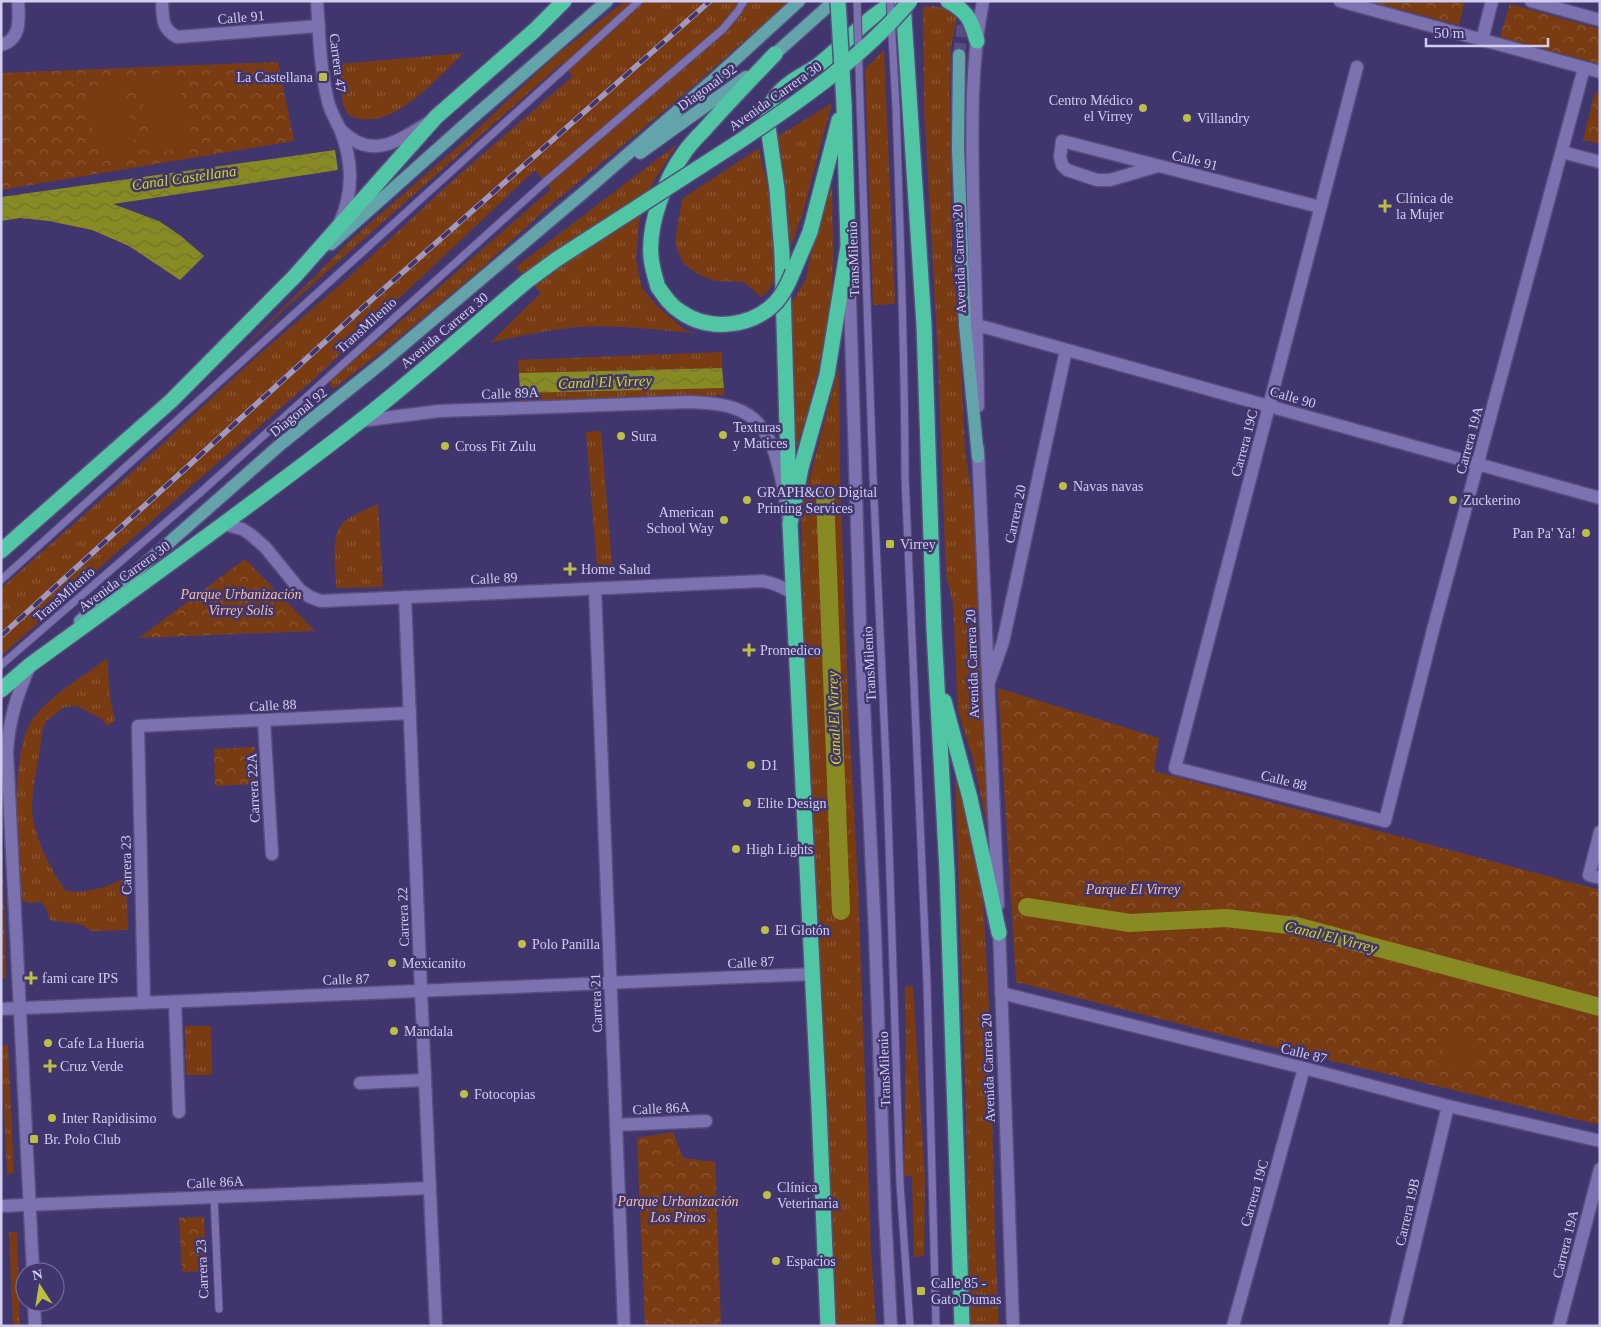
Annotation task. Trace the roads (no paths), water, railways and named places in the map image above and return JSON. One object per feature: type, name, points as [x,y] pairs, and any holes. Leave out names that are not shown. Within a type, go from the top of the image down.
[{"type":"highway","points":[[1,551],[171,401],[295,276],[436,117],[564,1]]},
{"type":"highway","points":[[790,524],[801,468],[827,375],[848,246],[844,104],[838,1]]},
{"type":"highway","points":[[828,1326],[813,974],[793,594],[782,254],[777,190],[767,120],[768,112],[777,95],[791,82],[816,66],[879,12],[898,1]]},
{"type":"highway","points":[[903,1],[902,106],[924,325],[936,673],[947,871],[962,1326]]},
{"type":"highway","name":"Avenida Carrera 30","points":[[1,690],[30,665],[360,421],[557,259],[788,109],[856,56],[876,38],[910,1]]},
{"type":"highway","points":[[948,1],[967,15],[973,25],[977,41]]},
{"type":"highway","points":[[775,54],[685,151],[668,180],[651,240],[651,258],[653,273],[658,287],[668,301],[681,312],[697,320],[713,324],[731,324],[748,320],[763,313],[776,302],[786,288],[810,232],[844,104]]},
{"type":"highway","points":[[936,673],[970,798],[999,933]]},
{"type":"main road","points":[[295,276],[462,126],[607,1]]},
{"type":"main road","name":"Diagonal 92","points":[[30,665],[281,444],[383,362],[590,187],[714,79],[799,1]]},
{"type":"main road","name":"Diagonal 92","points":[[590,187],[726,93],[775,54],[834,1]]},
{"type":"main road","points":[[959,55],[958,148],[965,324],[978,457]]},
{"type":"street","points":[[1,45],[6,44],[13,38],[19,27],[18,1]]},
{"type":"street","name":"Calle 91","points":[[162,1],[163,22],[168,32],[177,37],[318,26]]},
{"type":"street","name":"Carrera 47","points":[[317,1],[320,56],[326,92],[332,114],[347,146],[351,168],[348,201],[339,227]]},
{"type":"street","name":"Avenida Carrera 20","points":[[983,1],[973,82],[972,139],[978,325],[978,457],[989,682],[1013,1326]]},
{"type":"street","points":[[1340,1],[1600,72]]},
{"type":"street","points":[[1482,40],[1492,1]]},
{"type":"street","points":[[1530,1],[1600,20]]},
{"type":"street","name":"Carrera 19C","points":[[1175,768],[1357,67]]},
{"type":"street","name":"Carrera 19A","points":[[1385,821],[1434,626],[1584,68]]},
{"type":"street","points":[[339,127],[354,140],[373,147],[398,141],[436,117]]},
{"type":"street","name":"Calle 91","points":[[1158,166],[1110,180],[1096,180],[1067,170],[1062,165],[1060,157],[1062,141],[1320,207]]},
{"type":"street","points":[[1562,152],[1600,162]]},
{"type":"street","points":[[848,246],[860,623],[875,924],[884,1212],[891,1326]]},
{"type":"street","name":"Calle 90","points":[[978,325],[1600,498]]},
{"type":"street","name":"Carrera 20","points":[[989,682],[1003,642],[1066,350]]},
{"type":"street","name":"Calle 89A","points":[[360,421],[440,410],[688,402],[726,406],[744,412],[760,425],[765,433],[776,457],[790,524]]},
{"type":"street","name":"Calle 89","points":[[223,524],[242,529],[258,540],[300,590],[310,597],[321,601],[762,581],[774,583],[793,594]]},
{"type":"street","name":"Carrera 21","points":[[595,589],[624,1326]]},
{"type":"street","name":"Carrera 22","points":[[405,598],[436,1326]]},
{"type":"street","points":[[30,665],[16,699],[10,723],[7,752],[33,1262]]},
{"type":"street","name":"Calle 88","points":[[138,726],[410,713]]},
{"type":"street","name":"Carrera 22A","points":[[264,720],[272,854]]},
{"type":"street","name":"Carrera 23","points":[[138,726],[144,1003]]},
{"type":"street","name":"Calle 88","points":[[1175,768],[1385,821]]},
{"type":"street","points":[[1594,876],[1600,832]]},
{"type":"street","name":"Calle 87","points":[[1,1009],[813,974]]},
{"type":"street","name":"Calle 87","points":[[1001,993],[1304,1068],[1448,1106],[1600,1141]]},
{"type":"street","points":[[176,1002],[179,1112]]},
{"type":"street","name":"Carrera 19C","points":[[1233,1326],[1304,1068]]},
{"type":"street","points":[[360,1083],[425,1080]]},
{"type":"street","name":"Carrera 19B","points":[[1395,1326],[1448,1106]]},
{"type":"street","name":"Calle 86A","points":[[616,1125],[706,1121]]},
{"type":"street","name":"Carrera 19A","points":[[1559,1326],[1600,1169]]},
{"type":"street","name":"Calle 86A","points":[[1,1206],[430,1188]]},
{"type":"street","points":[[34,1312],[35,1326]]},
{"type":"lane","points":[[1,580],[640,1]]},
{"type":"lane","name":"TransMilenio","points":[[1,665],[201,492],[545,182],[724,28],[744,1]]},
{"type":"lane","name":"TransMilenio","points":[[856,1],[873,476],[888,804],[900,1183],[910,1326]]},
{"type":"lane","points":[[890,1],[902,106],[904,477],[927,983],[936,1326]]},
{"type":"lane","name":"Carrera 23","points":[[214,1197],[219,1309]]},
{"type":"water","name":"Canal Castellana","points":[[335,150],[338,170],[113,204],[159,221],[181,236],[204,256],[180,280],[129,246],[92,230],[49,221],[20,218],[1,221],[1,197]]},
{"type":"water","points":[[722,368],[724,388],[520,393],[519,373]]},
{"type":"waterway","name":"Canal El Virrey","points":[[825,495],[841,911]]},
{"type":"waterway","name":"Canal El Virrey","points":[[1027,907],[1130,923],[1226,918],[1296,926],[1600,1007]]},
{"type":"tunnel","points":[[959,55],[966,1]]},
{"type":"railway","points":[[1,636],[360,310],[710,1]]},
{"type":"place","name":"La Castellana","points":[[323,77]]},
{"type":"place","name":"Centro Médico el Virrey","points":[[1143,108]]},
{"type":"place","name":"Villandry","points":[[1187,118]]},
{"type":"place","name":"Clínica de la Mujer","points":[[1385,206]]},
{"type":"place","name":"Texturas y Matices","points":[[723,435]]},
{"type":"place","name":"Sura","points":[[621,436]]},
{"type":"place","name":"Cross Fit Zulu","points":[[445,446]]},
{"type":"place","name":"Navas navas","points":[[1063,486]]},
{"type":"place","name":"GRAPH&CO Digital Printing Services","points":[[747,500]]},
{"type":"place","name":"Zuckerino","points":[[1453,500]]},
{"type":"place","name":"American School Way","points":[[724,520]]},
{"type":"place","name":"Pan Pa' Ya!","points":[[1586,533]]},
{"type":"place","name":"Virrey","points":[[890,544]]},
{"type":"place","name":"Home Salud","points":[[570,569]]},
{"type":"place","name":"Promedico","points":[[749,650]]},
{"type":"place","name":"D1","points":[[751,765]]},
{"type":"place","name":"Elite Design","points":[[747,803]]},
{"type":"place","name":"High Lights","points":[[736,849]]},
{"type":"place","name":"El Glotón","points":[[765,930]]},
{"type":"place","name":"Polo Panilla","points":[[522,944]]},
{"type":"place","name":"Mexicanito","points":[[392,963]]},
{"type":"place","name":"fami care IPS","points":[[31,978]]},
{"type":"place","name":"Mandala","points":[[394,1031]]},
{"type":"place","name":"Cafe La Hueria","points":[[48,1043]]},
{"type":"place","name":"Cruz Verde","points":[[50,1066]]},
{"type":"place","name":"Fotocopias","points":[[464,1094]]},
{"type":"place","name":"Inter Rapidisimo","points":[[52,1118]]},
{"type":"place","name":"Br. Polo Club","points":[[34,1139]]},
{"type":"place","name":"Clínica Veterinaria","points":[[767,1195]]},
{"type":"place","name":"Espacios","points":[[776,1261]]},
{"type":"place","name":"Calle 85 - Gato Dumas","points":[[921,1291]]},
{"type":"park label","name":"Parque Urbanización Virrey Solis","points":[[241,602]]},
{"type":"park label","name":"Parque El Virrey","points":[[1133,889]]},
{"type":"park label","name":"Parque Urbanización Los Pinos","points":[[678,1210]]}]
